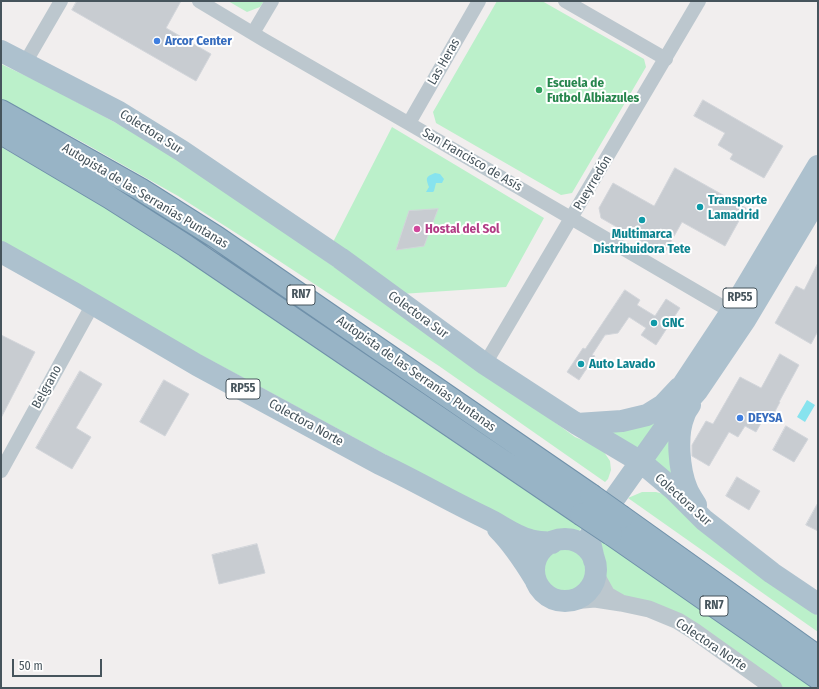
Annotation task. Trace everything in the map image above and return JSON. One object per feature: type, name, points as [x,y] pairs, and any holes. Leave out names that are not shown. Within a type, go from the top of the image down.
[{"type":"highway","name":"Autopista de las Serranías Puntanas","points":[[1,111],[140,189],[216,237],[591,495],[604,520],[818,678]]},
{"type":"highway","name":"Autopista de las Serranías Puntanas","points":[[1,133],[110,197],[604,520],[818,657]]},
{"type":"main road","name":"Colectora Sur","points":[[1,51],[119,112],[182,151],[340,258],[485,364],[576,424],[641,462],[673,489],[704,520],[772,573],[818,604]]},
{"type":"main road","name":"RP55","points":[[738,316],[818,166]]},
{"type":"main road","name":"RP55","points":[[595,566],[590,536],[604,520],[641,462],[664,430],[690,387],[818,198]]},
{"type":"main road","name":"Colectora Norte","points":[[1,252],[197,364],[380,464],[519,536],[531,540],[558,541]]},
{"type":"main road","points":[[576,424],[622,421],[647,415],[690,387]]},
{"type":"main road","points":[[690,387],[681,429],[679,451],[687,489],[704,520]]},
{"type":"main road","name":"Colectora Norte","points":[[488,519],[505,536],[535,579]]},
{"type":"main road","name":"RP55","points":[[572,601],[562,602],[552,599],[544,593],[537,585],[534,575],[534,564],[538,554],[545,546],[558,541],[578,537],[604,520]]},
{"type":"main road","name":"RP55","points":[[558,541],[575,541],[584,546],[591,553],[595,566]]},
{"type":"main road","points":[[572,601],[589,591],[594,582],[595,566]]},
{"type":"street","points":[[25,63],[61,1]]},
{"type":"street","name":"San Francisco de Asís","points":[[199,1],[738,316]]},
{"type":"street","points":[[253,33],[272,1]]},
{"type":"street","name":"Las Heras","points":[[409,123],[479,1]]},
{"type":"street","points":[[565,1],[666,59]]},
{"type":"street","name":"Pueyrredón","points":[[485,364],[699,1]]},
{"type":"street","name":"Belgrano","points":[[1,471],[93,304]]},
{"type":"street","name":"Colectora Norte","points":[[595,566],[600,582],[608,595],[621,603]]},
{"type":"street","name":"Colectora Norte","points":[[572,601],[595,600],[621,603],[649,609],[678,621],[774,688]]},
{"type":"green space","points":[[228,1],[264,1],[260,7],[247,12]]},
{"type":"green space","name":"Escuela de Futbol Albiazules","points":[[497,1],[542,1],[644,59],[646,67],[572,193],[561,195],[436,123],[433,112]]},
{"type":"green space","points":[[1,64],[43,84],[135,133],[210,180],[575,437],[594,445],[604,452],[610,461],[611,470],[608,479],[605,482],[439,366],[178,196],[84,143],[1,99]]},
{"type":"green space","points":[[392,127],[544,218],[506,287],[401,294],[331,246]]},
{"type":"green space","points":[[1,147],[126,217],[586,524],[579,531],[570,535],[559,537],[538,537],[114,308],[1,243]]},
{"type":"green space","points":[[663,417],[637,454],[594,431]]},
{"type":"green space","points":[[671,427],[678,484],[649,457]]},
{"type":"green space","points":[[642,492],[656,492],[667,495],[766,581],[818,616],[818,632],[628,498]]},
{"type":"green space","points":[[602,535],[818,688],[781,688],[626,600],[608,587],[597,550]]},
{"type":"green space","points":[[564,546],[574,548],[582,553],[587,561],[589,571],[587,581],[582,589],[574,594],[564,596],[554,594],[546,589],[541,581],[539,571],[541,561],[546,553],[554,548]]},
{"type":"water","points":[[435,173],[440,174],[444,179],[442,183],[436,183],[433,192],[426,192],[429,187],[427,178]]},
{"type":"water","points":[[807,400],[815,405],[805,422],[797,417]]},
{"type":"building","name":"Arcor Center","points":[[77,1],[181,1],[166,28],[211,54],[196,81],[72,10]]},
{"type":"building","points":[[703,100],[783,146],[764,178],[730,159],[733,154],[718,145],[725,133],[694,116]]},
{"type":"building","points":[[675,168],[746,208],[725,246],[682,222],[664,254],[601,218],[599,208],[613,183],[654,206]]},
{"type":"building","name":"Hostal del Sol","points":[[438,209],[424,246],[396,250],[409,211]]},
{"type":"building","points":[[818,263],[818,331],[811,344],[775,323],[796,286],[804,290]]},
{"type":"building","points":[[625,290],[640,300],[637,305],[655,316],[666,299],[680,308],[656,345],[641,335],[646,328],[629,317],[618,333],[605,335],[592,355],[595,356],[579,380],[567,372],[583,348],[585,349]]},
{"type":"building","points":[[1,335],[35,352],[1,418]]},
{"type":"building","points":[[780,354],[799,365],[772,417],[766,414],[756,432],[745,426],[738,437],[729,432],[709,466],[692,456],[692,445],[706,421],[713,424],[740,377],[761,388]]},
{"type":"building","points":[[80,371],[102,384],[76,428],[91,437],[72,469],[36,448]]},
{"type":"building","points":[[164,380],[189,394],[165,436],[140,422]]},
{"type":"building","points":[[786,426],[808,439],[794,462],[773,450]]},
{"type":"building","points":[[737,477],[760,491],[749,510],[726,496]]},
{"type":"building","points":[[818,503],[818,531],[806,525]]},
{"type":"building","points":[[257,544],[265,573],[219,584],[212,555]]},
{"type":"place","name":"Arcor Center","points":[[157,41]]},
{"type":"place","name":"Escuela de Futbol Albiazules","points":[[539,90]]},
{"type":"place","name":"Transporte Lamadrid","points":[[700,207]]},
{"type":"place","name":"Multimarca Distribuidora Tete","points":[[642,220]]},
{"type":"place","name":"Hostal del Sol","points":[[417,229]]},
{"type":"place","name":"GNC","points":[[654,323]]},
{"type":"place","name":"Auto Lavado","points":[[581,364]]},
{"type":"place","name":"DEYSA","points":[[740,418]]}]
